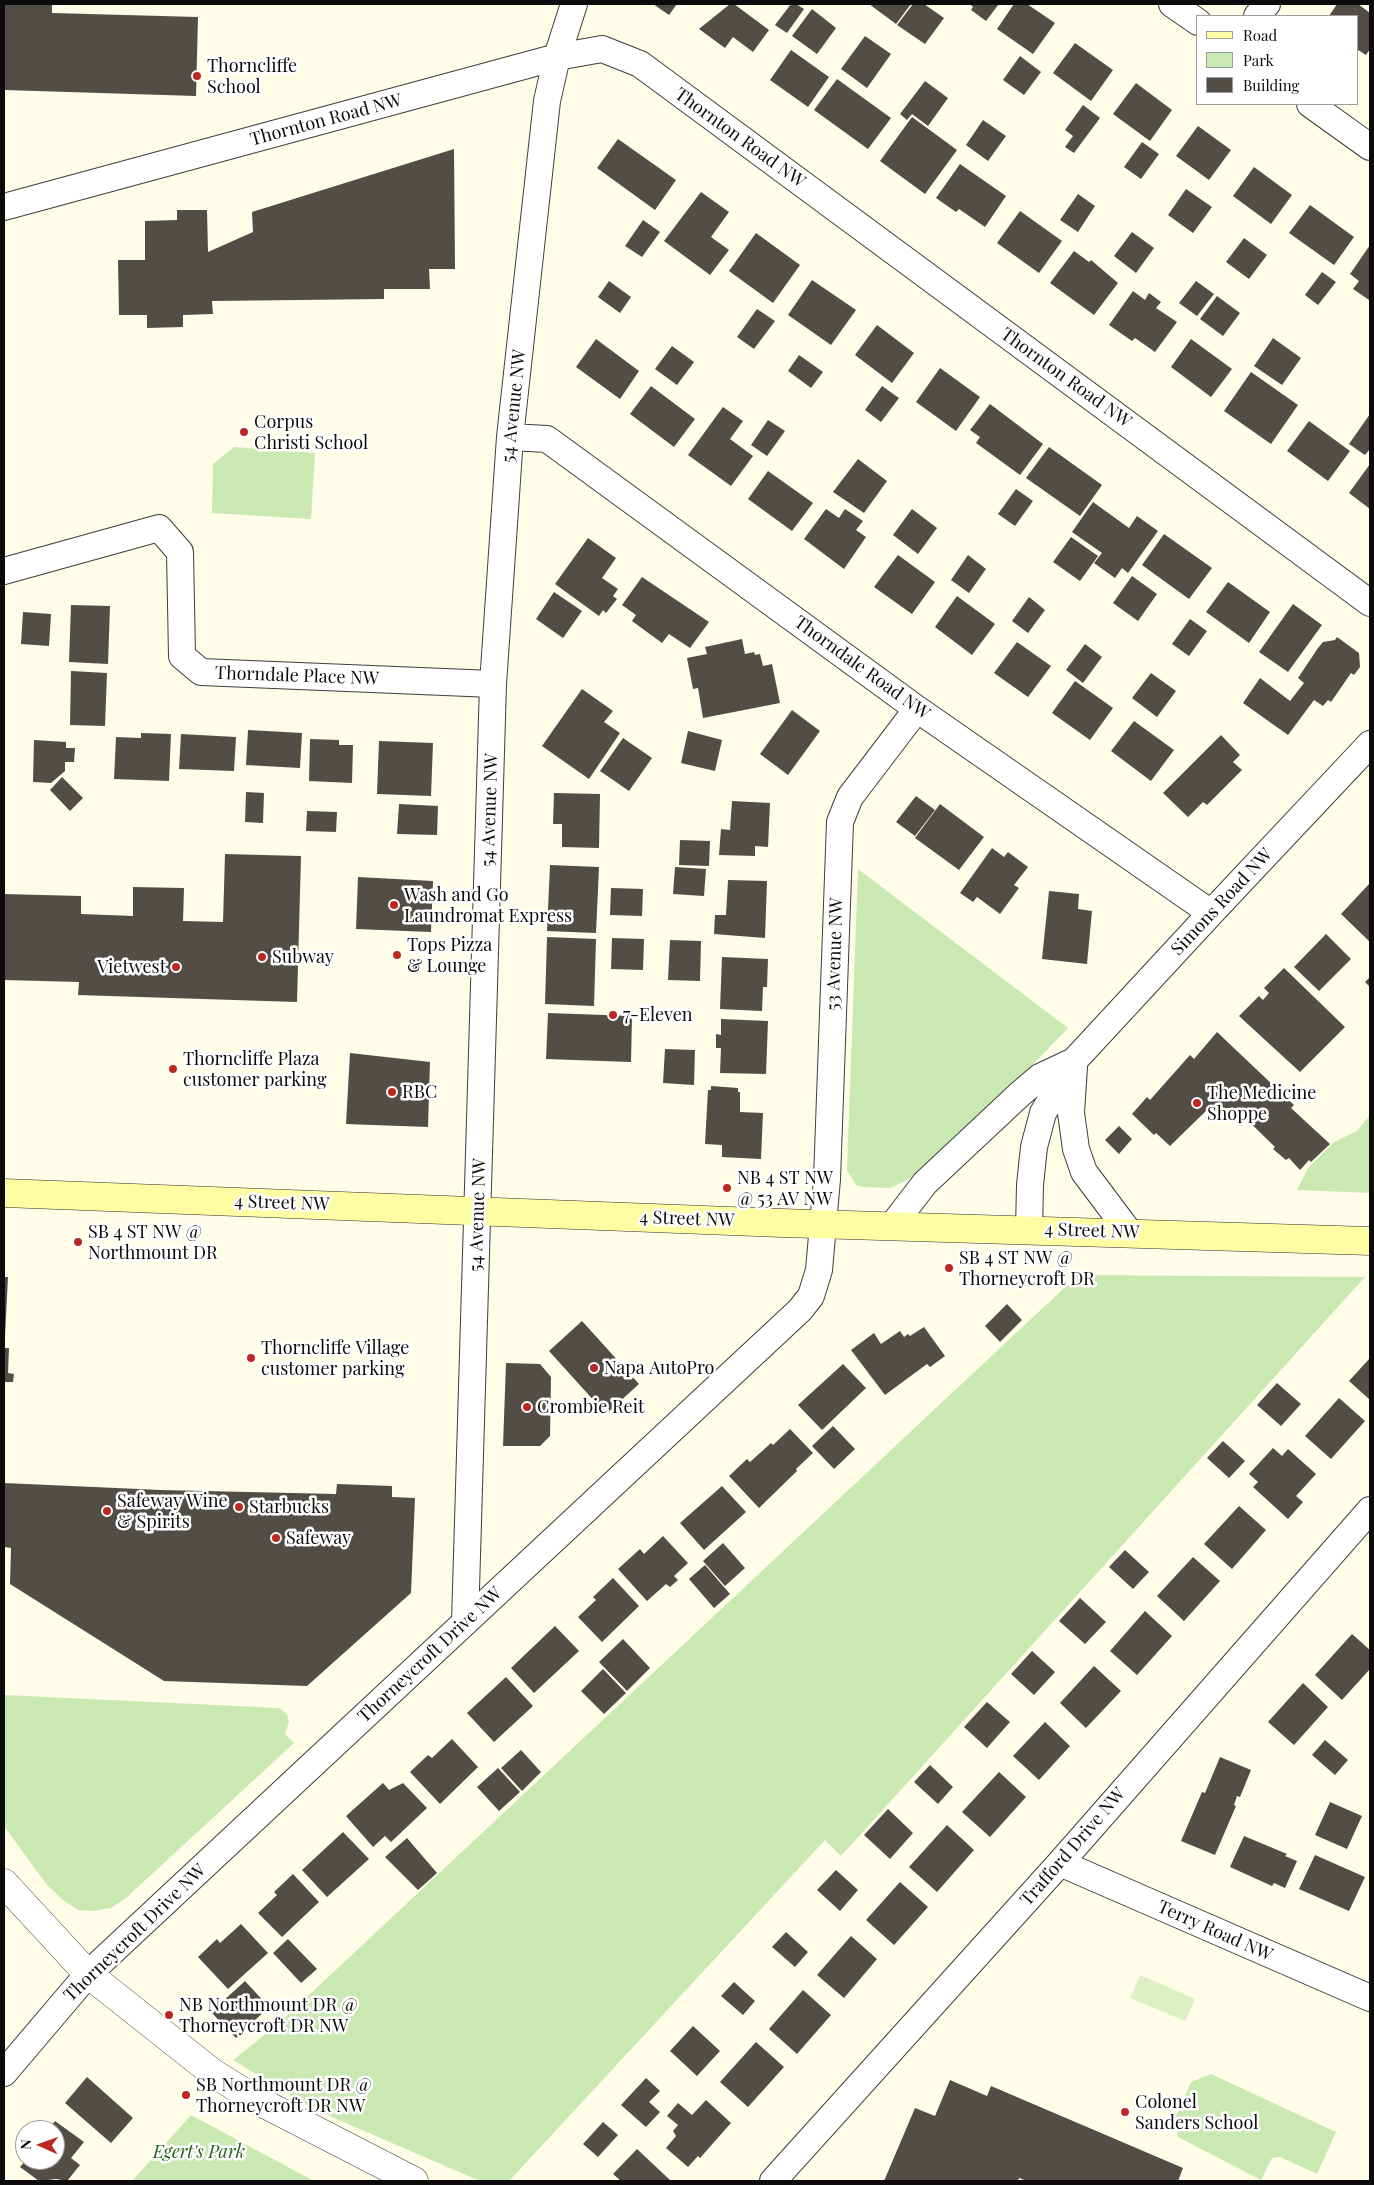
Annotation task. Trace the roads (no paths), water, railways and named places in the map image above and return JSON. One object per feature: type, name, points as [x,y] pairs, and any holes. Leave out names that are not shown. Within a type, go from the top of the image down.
[{"type":"main road","name":"4 Street NW","points":[[4,1193],[823,1224],[1130,1232],[1370,1242]]},
{"type":"street","name":"54 Avenue NW","points":[[465,1622],[493,684],[510,437],[547,100],[557,58],[574,4]]},
{"type":"street","points":[[1172,4],[1196,21]]},
{"type":"street","points":[[1258,15],[1267,4]]},
{"type":"street","name":"Thornton Road NW","points":[[4,207],[557,58],[602,49],[640,64],[1370,602]]},
{"type":"street","points":[[1311,105],[1370,147]]},
{"type":"street","name":"Thorndale Road NW","points":[[510,437],[547,439],[917,709],[1211,912]]},
{"type":"street","name":"Thorndale Place NW","points":[[4,571],[159,528],[180,552],[182,656],[201,672],[493,684]]},
{"type":"street","name":"53 Avenue NW","points":[[823,1224],[840,822],[850,797],[917,709]]},
{"type":"street","name":"Simons Road NW","points":[[1029,1230],[1030,1185],[1034,1147],[1043,1113],[1074,1062],[1211,912],[1370,744]]},
{"type":"street","points":[[1074,1062],[1071,1113],[1076,1149],[1084,1172],[1130,1232]]},
{"type":"street","name":"Simons Road NW","points":[[892,1226],[925,1183],[1020,1094],[1040,1077],[1074,1062]]},
{"type":"street","name":"Thorneycroft Drive NW","points":[[4,2073],[88,1974],[800,1310],[811,1296],[819,1270],[823,1224]]},
{"type":"street","name":"Trafford Drive NW","points":[[773,2181],[1060,1863],[1370,1510]]},
{"type":"street","name":"Terry Road NW","points":[[1060,1863],[1370,1998]]},
{"type":"street","points":[[4,1883],[88,1974],[213,2073],[255,2100],[414,2181]]},
{"type":"place","name":"Thorncliffe School","points":[[197,76]]},
{"type":"place","name":"Corpus Christi School","points":[[244,432]]},
{"type":"place","name":"Wash and Go Laundromat Express","points":[[394,905]]},
{"type":"place","name":"Tops Pizza & Lounge","points":[[397,955]]},
{"type":"place","name":"Subway","points":[[262,957]]},
{"type":"place","name":"Vietwest","points":[[176,967]]},
{"type":"place","name":"7-Eleven","points":[[613,1015]]},
{"type":"place","name":"Thorncliffe Plaza customer parking","points":[[173,1069]]},
{"type":"place","name":"RBC","points":[[392,1092]]},
{"type":"place","name":"The Medicine Shoppe","points":[[1197,1103]]},
{"type":"place","name":"NB 4 ST NW @ 53 AV NW","points":[[727,1188]]},
{"type":"place","name":"SB 4 ST NW @ Northmount DR","points":[[78,1242]]},
{"type":"place","name":"SB 4 ST NW @ Thorneycroft DR","points":[[949,1268]]},
{"type":"place","name":"Thorncliffe Village customer parking","points":[[251,1358]]},
{"type":"place","name":"Napa AutoPro","points":[[594,1368]]},
{"type":"place","name":"Crombie Reit","points":[[527,1407]]},
{"type":"place","name":"Starbucks","points":[[239,1507]]},
{"type":"place","name":"Safeway Wine & Spirits","points":[[107,1511]]},
{"type":"place","name":"Safeway","points":[[276,1538]]},
{"type":"place","name":"NB Northmount DR @ Thorneycroft DR NW","points":[[169,2015]]},
{"type":"place","name":"SB Northmount DR @ Thorneycroft DR NW","points":[[186,2095]]},
{"type":"place","name":"Colonel Sanders School","points":[[1125,2112]]},
{"type":"park label","name":"Egert's Park","points":[[199,2152]]}]
